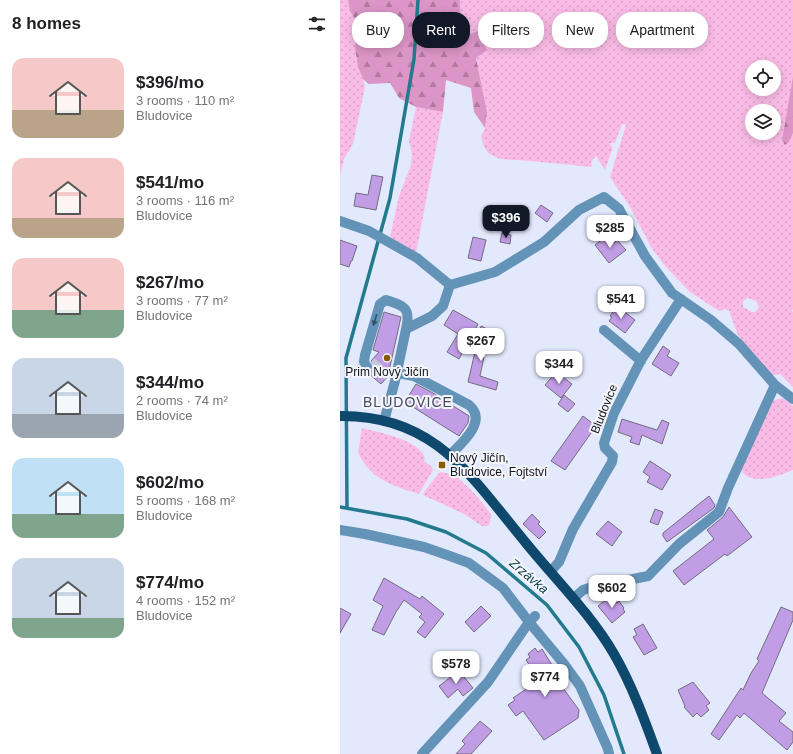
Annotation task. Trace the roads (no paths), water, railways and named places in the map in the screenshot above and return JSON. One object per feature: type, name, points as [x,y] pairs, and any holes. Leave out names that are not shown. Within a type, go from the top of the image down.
[{"type":"main road","points":[[340,416],[366,417],[384,421],[405,427],[420,434],[450,455],[482,488],[526,544],[574,598],[615,655],[637,703],[657,754]]},
{"type":"street","points":[[450,285],[495,272],[544,242],[579,210],[604,197],[619,209],[645,256],[672,293],[712,320],[739,344],[775,386],[793,399]]},
{"type":"street","points":[[340,221],[369,231],[417,258],[450,285]]},
{"type":"street","points":[[406,329],[432,316],[443,306],[450,285]]},
{"type":"street","name":"Bludovice","points":[[551,571],[559,562],[573,529],[612,462],[613,456],[605,448],[604,441],[617,408],[640,361],[681,299]]},
{"type":"street","points":[[368,361],[380,304],[386,300],[402,305],[408,312],[409,319],[392,380],[384,421]]},
{"type":"street","points":[[604,330],[640,361]]},
{"type":"street","points":[[392,380],[414,376],[469,405],[475,411],[477,417],[476,424],[450,455]]},
{"type":"street","points":[[574,598],[583,590],[648,576],[679,544],[719,512],[728,488],[775,386]]},
{"type":"street","points":[[340,530],[424,547],[469,563],[503,588],[532,619],[580,686],[608,748],[608,754]]},
{"type":"street","points":[[422,754],[488,682],[532,619]]},
{"type":"waterway","points":[[347,508],[346,358],[390,198],[414,59],[418,0]]},
{"type":"waterway","name":"Zrzávka","points":[[340,507],[407,519],[446,532],[486,553],[547,605],[579,647],[604,695],[624,754]]},
{"type":"tunnel","points":[[371,362],[388,376]]},
{"type":"place","name":"Prim Nový Jičín","points":[[387,358]]},
{"type":"place","name":"Nový Jičín, Bludovice, Fojtství","points":[[442,465]]},
{"type":"district","name":"BLUDOVICE","points":[[408,402]]}]
